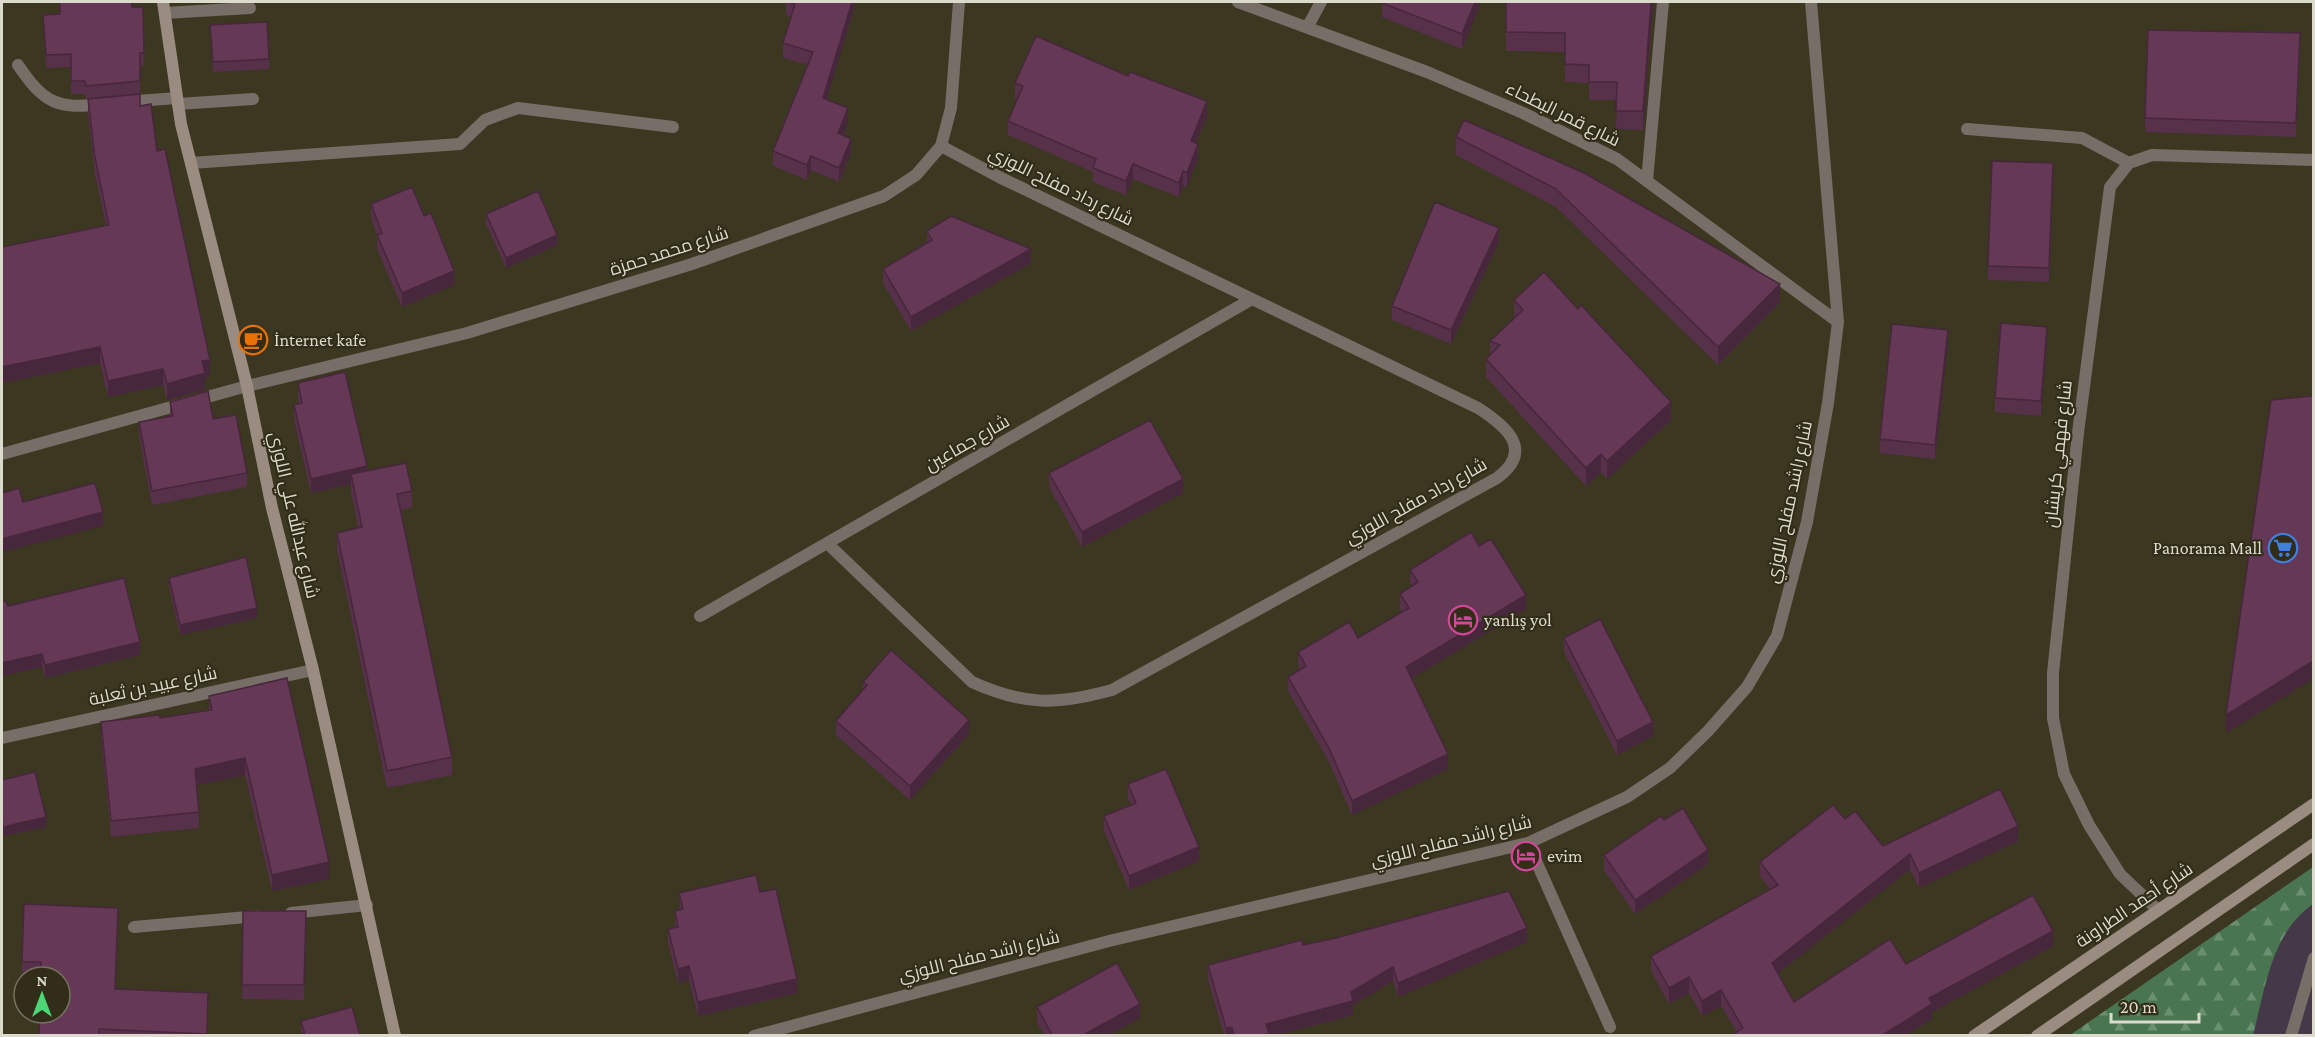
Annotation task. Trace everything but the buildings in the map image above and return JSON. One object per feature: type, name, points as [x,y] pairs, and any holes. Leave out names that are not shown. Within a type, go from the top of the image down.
[{"type":"street","name":"شارع محمد حمزة","points":[[2,454],[248,386],[467,333],[704,260],[884,196],[916,175],[941,146],[951,108],[959,2]]},
{"type":"street","name":"شارع قمر البطحاء","points":[[1238,2],[1308,26],[1427,72],[1523,113],[1617,159],[1838,322]]},
{"type":"street","points":[[1308,26],[1321,2]]},
{"type":"street","points":[[1647,181],[1663,2]]},
{"type":"street","name":"شارع راشد مفلح اللوزي","points":[[754,1035],[1109,941],[1528,843],[1627,797],[1670,768],[1708,731],[1747,687],[1777,636],[1807,522],[1828,403],[1838,322],[1811,2]]},
{"type":"street","points":[[164,7],[250,8]]},
{"type":"street","name":"شارع عبدالله علي اللوزي","points":[[164,7],[177,101],[248,386],[272,508],[313,670],[395,1035]]},
{"type":"street","points":[[18,65],[33,86],[48,98],[70,107],[253,99]]},
{"type":"street","points":[[191,163],[460,144],[485,120],[518,108],[673,127]]},
{"type":"street","points":[[1967,129],[2082,138],[2129,163],[2152,155],[2313,160]]},
{"type":"street","name":"شارع رداد مفلح اللوزي","points":[[828,544],[972,682],[994,692],[1019,698],[1045,702],[1070,701],[1112,690],[1497,478],[1511,465],[1514,441],[1504,426],[1478,408],[999,177],[941,146]]},
{"type":"street","name":"شارع فهمي كريشان","points":[[2129,163],[2110,187],[2078,433],[2053,673],[2053,718],[2064,774],[2089,825],[2120,874],[2158,910]]},
{"type":"street","name":"شارع جماعين","points":[[700,616],[1252,299]]},
{"type":"street","name":"شارع عبيد بن ثعلبة","points":[[2,738],[313,670]]},
{"type":"street","name":"شارع أحمد الطراونة","points":[[1974,1035],[2313,804]]},
{"type":"street","points":[[1528,843],[1610,1027]]},
{"type":"street","points":[[2037,1035],[2313,844]]},
{"type":"street","points":[[134,927],[367,905]]},
{"type":"street","points":[[2291,1035],[2313,958]]},
{"type":"shaded area","points":[[2313,867],[2313,1035],[2070,1036],[2195,949]]},
{"type":"green space","points":[[2313,867],[2313,904],[2299,916],[2279,946],[2266,981],[2253,1035],[2070,1035]]},
{"type":"place","name":"İnternet kafe","points":[[253,340]]},
{"type":"place","name":"Panorama Mall","points":[[2283,548]]},
{"type":"place","name":"yanlış yol","points":[[1463,620]]},
{"type":"place","name":"evim","points":[[1526,856]]}]
